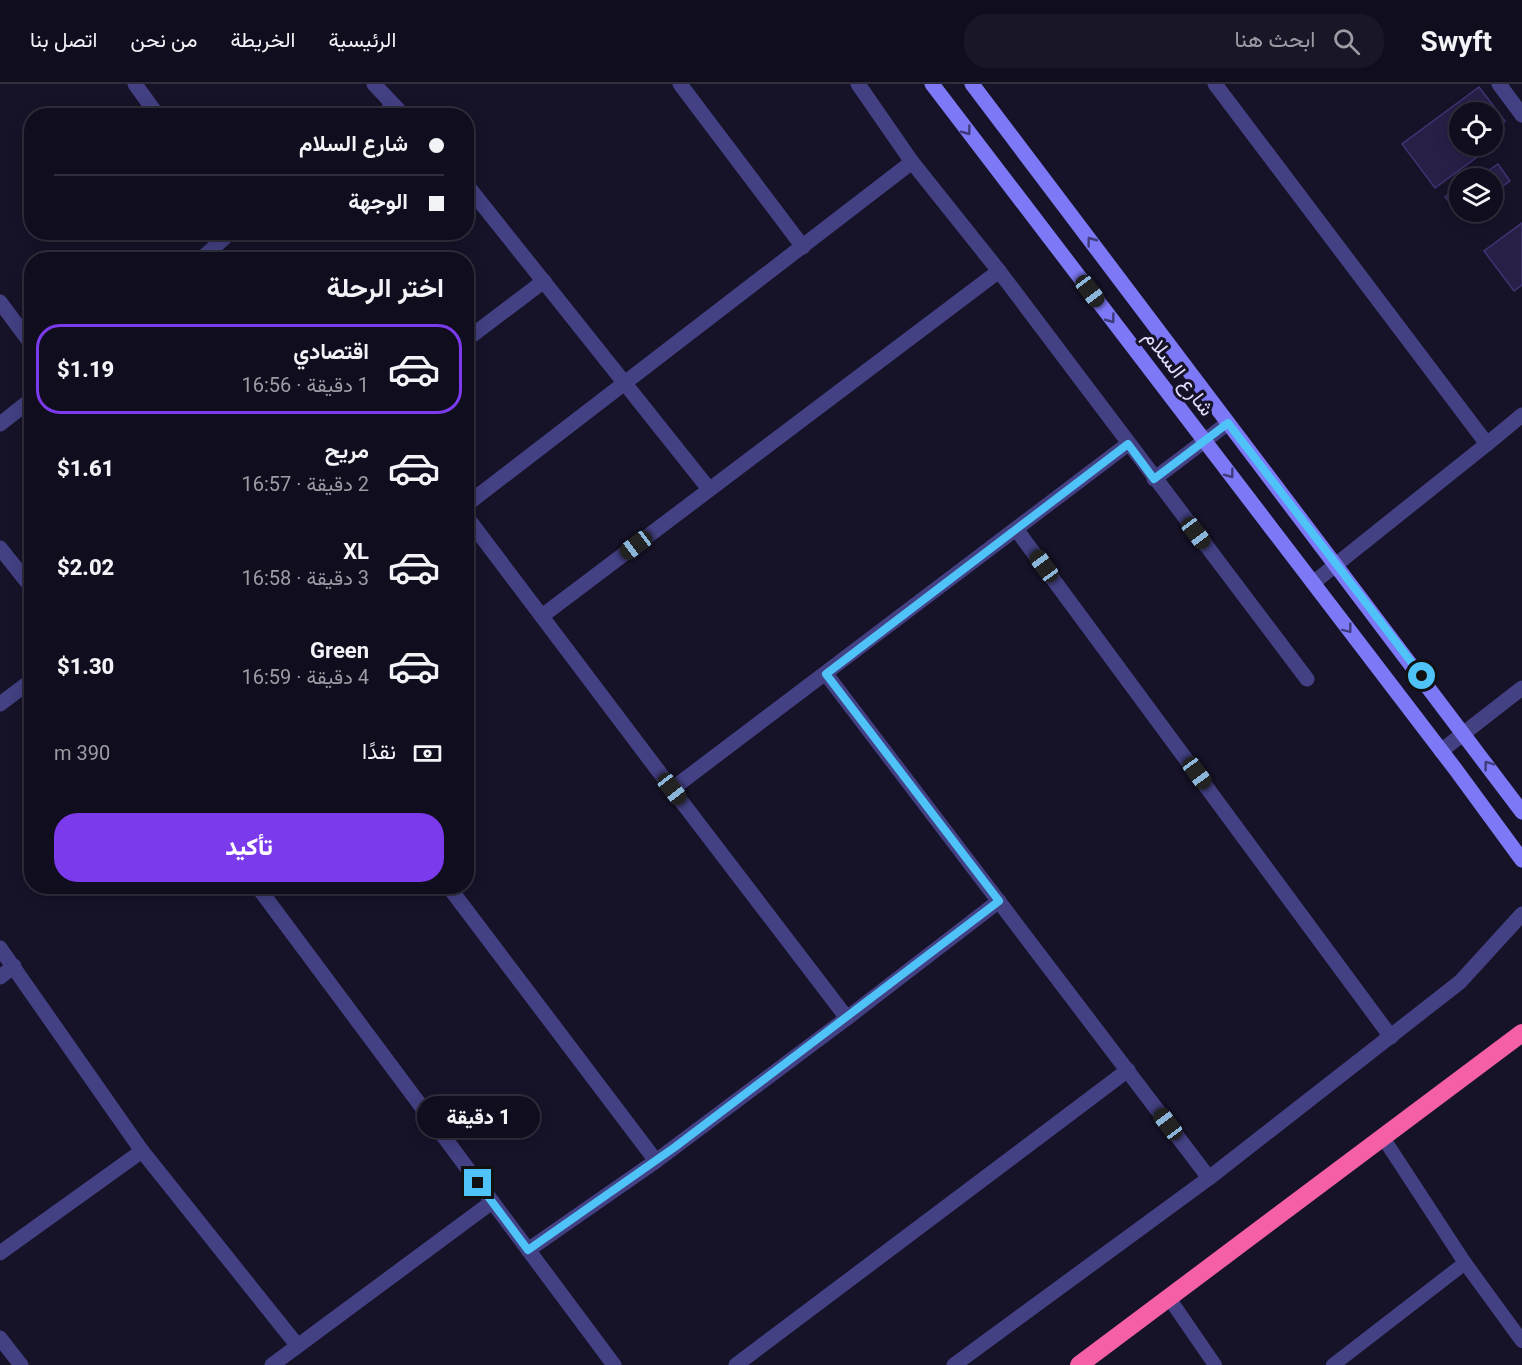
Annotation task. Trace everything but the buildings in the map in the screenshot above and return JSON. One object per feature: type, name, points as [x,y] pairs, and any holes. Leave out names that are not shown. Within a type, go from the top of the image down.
[{"type":"highway","points":[[1079,1365],[1522,1033]]},
{"type":"main road","name":"شارع السلام","points":[[932,84],[1441,751],[1522,861]]},
{"type":"main road","name":"شارع السلام","points":[[972,84],[1464,732],[1522,812]]},
{"type":"street","points":[[135,84],[152,108]]},
{"type":"street","points":[[374,84],[397,108]]},
{"type":"street","points":[[680,84],[804,247]]},
{"type":"street","points":[[858,84],[912,162],[999,271],[1307,679]]},
{"type":"street","points":[[1215,84],[1487,444]]},
{"type":"street","points":[[1499,84],[1522,116]]},
{"type":"street","points":[[474,499],[912,162]]},
{"type":"street","points":[[474,194],[710,489]]},
{"type":"street","points":[[209,252],[222,240]]},
{"type":"street","points":[[542,616],[999,271]]},
{"type":"street","points":[[474,334],[544,280]]},
{"type":"street","points":[[0,302],[24,334]]},
{"type":"street","points":[[0,424],[24,405]]},
{"type":"street","points":[[1313,583],[1522,415]]},
{"type":"street","points":[[1154,479],[1228,423]]},
{"type":"street","points":[[672,789],[1128,444]]},
{"type":"street","points":[[474,527],[847,1018]]},
{"type":"street","points":[[1016,529],[1391,1037]]},
{"type":"street","points":[[0,548],[24,578]]},
{"type":"street","points":[[826,674],[1209,1178]]},
{"type":"street","points":[[0,705],[24,686]]},
{"type":"street","points":[[1441,751],[1522,688]]},
{"type":"street","points":[[263,894],[611,1364]]},
{"type":"street","points":[[454,894],[656,1161]]},
{"type":"street","points":[[528,1250],[656,1161],[999,901]]},
{"type":"street","points":[[954,1365],[1209,1178],[1391,1037],[1460,982],[1522,914]]},
{"type":"street","points":[[0,948],[142,1151],[297,1345]]},
{"type":"street","points":[[0,977],[14,966]]},
{"type":"street","points":[[736,1365],[1128,1070]]},
{"type":"street","points":[[0,1253],[142,1151]]},
{"type":"street","points":[[272,1365],[492,1202]]},
{"type":"street","points":[[0,1338],[21,1365]]},
{"type":"lane","points":[[1382,1136],[1465,1263],[1522,1341]]},
{"type":"lane","points":[[1333,1365],[1465,1263]]},
{"type":"lane","points":[[1169,1298],[1215,1365]]},
{"type":"route","points":[[478,1183],[528,1250],[675,1147],[999,901],[826,674],[1128,444],[1154,479],[1228,423],[1422,676]]}]
